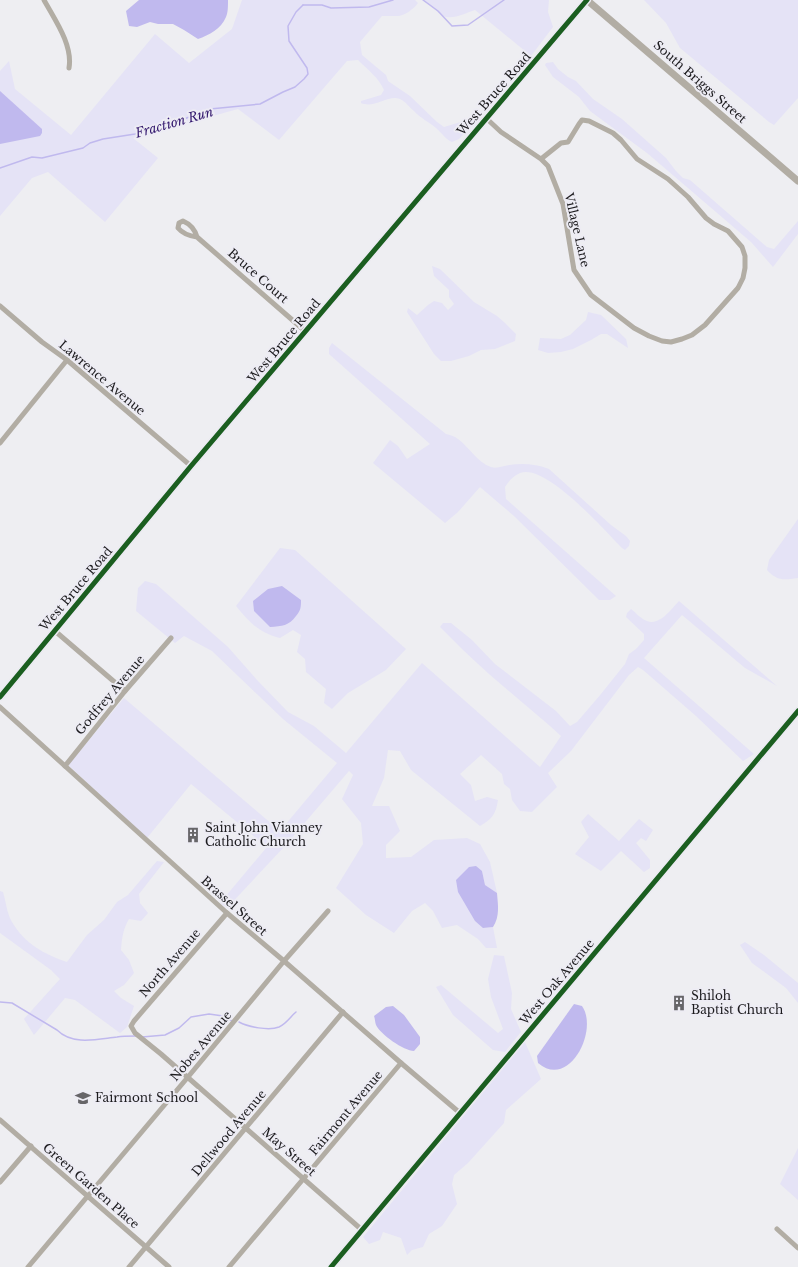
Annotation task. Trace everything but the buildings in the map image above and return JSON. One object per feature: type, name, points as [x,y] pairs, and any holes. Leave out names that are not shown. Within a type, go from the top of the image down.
[{"type":"street","points":[[44,0],[67,44],[71,60],[69,68]]},
{"type":"street","name":"West Bruce Road","points":[[0,697],[191,466],[587,0]]},
{"type":"street","name":"South Briggs Street","points":[[587,0],[798,181]]},
{"type":"street","name":"Village Lane","points":[[486,118],[501,132],[542,159],[548,166],[562,204],[574,270],[591,296],[634,328],[662,341],[671,342],[682,340],[692,335],[705,325],[738,288],[743,278],[745,268],[742,248],[734,237],[728,231],[706,218],[688,197],[668,180],[638,159],[613,133],[589,121],[582,120],[568,142],[561,143],[542,159]]},
{"type":"street","name":"Bruce Court","points":[[197,236],[305,331]]},
{"type":"street","name":"Lawrence Avenue","points":[[0,306],[42,342],[67,360],[191,466]]},
{"type":"street","points":[[0,443],[67,360]]},
{"type":"street","points":[[55,631],[125,691]]},
{"type":"street","name":"Godfrey Avenue","points":[[65,766],[125,691],[172,638]]},
{"type":"street","name":"Brassel Street","points":[[0,707],[226,913],[460,1113]]},
{"type":"street","name":"West Oak Avenue","points":[[331,1267],[798,711]]},
{"type":"street","name":"Nobes Avenue","points":[[28,1267],[284,961],[328,911]]},
{"type":"street","name":"North Avenue","points":[[131,1026],[226,913]]},
{"type":"street","name":"Dellwood Avenue","points":[[129,1267],[343,1012]]},
{"type":"street","name":"May Street","points":[[131,1026],[135,1033],[188,1077],[362,1230]]},
{"type":"street","name":"Fairmont Avenue","points":[[229,1267],[401,1063]]},
{"type":"street","name":"Green Garden Place","points":[[0,1120],[169,1267]]},
{"type":"street","points":[[0,1182],[31,1146]]},
{"type":"street","points":[[777,1229],[798,1248]]},
{"type":"shaded area","points":[[139,0],[228,0],[228,11],[224,21],[218,28],[198,39],[173,24],[158,24],[150,22],[137,27],[129,26],[126,11]]},
{"type":"shaded area","points":[[242,0],[415,0],[418,3],[405,14],[399,16],[382,16],[360,42],[362,55],[386,75],[388,81],[410,96],[444,127],[467,120],[481,112],[482,115],[459,139],[452,142],[445,138],[438,130],[400,99],[391,98],[371,104],[361,103],[361,101],[381,95],[384,90],[376,78],[358,60],[347,61],[279,140],[238,109],[133,138],[158,158],[105,222],[48,172],[32,178],[0,216],[0,71],[9,61],[15,89],[71,135],[155,34],[189,63],[232,29]]},
{"type":"shaded area","points":[[423,0],[549,0],[548,12],[553,27],[531,56],[475,10],[459,16],[447,17],[441,15]]},
{"type":"shaded area","points":[[644,0],[798,0],[798,98],[774,125],[769,122],[680,48],[666,23]]},
{"type":"shaded area","points":[[553,62],[558,69],[576,81],[593,99],[622,119],[666,158],[683,178],[690,180],[767,247],[774,249],[798,221],[798,234],[773,267],[751,242],[647,153],[590,111],[579,97],[553,77],[545,65],[546,63]]},
{"type":"shaded area","points":[[0,91],[42,129],[40,136],[0,144]]},
{"type":"shaded area","points":[[432,266],[440,269],[474,302],[497,316],[505,323],[516,334],[515,341],[495,349],[481,350],[469,356],[451,361],[441,361],[434,354],[407,312],[408,308],[417,315],[434,301],[442,303],[448,310],[454,304],[449,297],[449,290],[434,276]]},
{"type":"shaded area","points":[[588,312],[601,315],[626,339],[628,348],[607,334],[601,334],[573,349],[548,353],[538,350],[540,338],[561,339],[570,335],[586,320]]},
{"type":"shaded area","points":[[332,343],[446,434],[454,436],[458,439],[486,465],[496,468],[514,464],[529,464],[549,469],[611,525],[626,536],[630,541],[629,546],[625,550],[574,500],[545,478],[531,473],[520,473],[511,479],[505,487],[506,499],[616,596],[610,600],[599,600],[514,516],[480,487],[458,512],[445,523],[373,463],[390,440],[398,446],[407,459],[430,444],[329,354],[329,348]]},
{"type":"shaded area","points":[[798,519],[798,578],[777,578],[767,570],[769,560]]},
{"type":"shaded area","points":[[280,548],[295,550],[406,649],[386,670],[348,693],[332,709],[324,703],[326,689],[306,672],[305,659],[297,652],[301,635],[293,630],[280,638],[266,633],[250,622],[236,606]]},
{"type":"shaded area","points":[[145,581],[156,584],[228,647],[288,712],[314,726],[346,753],[422,663],[540,767],[561,736],[470,657],[440,627],[443,623],[451,623],[472,640],[495,664],[556,711],[570,726],[577,722],[625,664],[629,654],[644,640],[644,634],[626,617],[627,613],[631,609],[643,619],[652,622],[665,616],[679,601],[777,686],[745,668],[682,615],[644,658],[754,754],[743,761],[696,716],[638,667],[629,675],[571,751],[548,773],[557,787],[532,812],[520,811],[512,800],[510,789],[504,784],[502,774],[481,755],[460,774],[471,785],[475,801],[487,797],[498,800],[493,816],[480,826],[411,770],[400,751],[388,750],[384,778],[372,806],[389,806],[400,831],[386,845],[386,858],[411,857],[434,840],[467,838],[480,844],[490,862],[497,893],[485,885],[482,871],[475,921],[484,928],[493,927],[497,948],[486,948],[478,939],[457,925],[442,928],[433,911],[425,903],[412,911],[394,933],[366,915],[336,888],[363,844],[361,823],[342,799],[353,775],[349,771],[284,847],[227,908],[220,903],[267,847],[191,784],[147,838],[68,765],[124,698],[280,831],[337,763],[283,719],[212,651],[184,636],[175,643],[136,611],[138,588]]},
{"type":"shaded area","points":[[282,586],[301,600],[299,612],[288,624],[270,627],[254,611],[253,601],[268,589]]},
{"type":"shaded area","points":[[588,814],[619,841],[639,819],[653,830],[646,841],[641,838],[636,843],[650,860],[650,868],[644,872],[621,851],[601,871],[575,854],[589,837],[581,822]]},
{"type":"shaded area","points":[[157,861],[164,862],[139,894],[140,903],[148,913],[141,921],[129,919],[125,926],[122,938],[121,950],[129,960],[134,973],[124,985],[114,991],[121,998],[134,1006],[127,1027],[120,1033],[75,1000],[65,998],[34,1035],[24,1019],[60,979],[51,970],[0,933],[0,891],[3,892],[10,919],[17,930],[29,942],[43,952],[67,962],[87,935],[104,920],[117,902],[128,895]]},
{"type":"shaded area","points":[[476,866],[482,871],[485,885],[497,893],[498,915],[493,927],[483,928],[475,921],[458,892],[456,880],[469,867]]},
{"type":"shaded area","points":[[745,942],[764,955],[798,983],[798,1003],[786,988],[752,963],[740,945]]},
{"type":"shaded area","points":[[494,955],[504,956],[512,993],[511,1009],[521,1032],[505,1052],[493,1050],[453,1015],[436,987],[441,985],[498,1033],[503,1029],[491,997],[488,979]]},
{"type":"shaded area","points":[[574,1004],[582,1006],[586,1016],[587,1029],[584,1042],[578,1054],[570,1063],[560,1069],[549,1069],[538,1063],[537,1056]]},
{"type":"shaded area","points":[[393,1006],[404,1015],[420,1037],[420,1044],[414,1051],[404,1048],[393,1041],[382,1033],[376,1025],[374,1016],[386,1007]]},
{"type":"shaded area","points":[[525,1042],[541,1079],[506,1110],[504,1123],[468,1163],[454,1175],[452,1184],[457,1204],[442,1226],[429,1234],[423,1247],[412,1250],[407,1255],[401,1238],[383,1232],[380,1240],[369,1244],[363,1237]]},
{"type":"shaded area","points":[[798,1148],[798,1200],[780,1184]]},
{"type":"waterway","points":[[303,5],[322,5],[331,8],[369,7],[393,0]]},
{"type":"waterway","points":[[423,0],[438,11],[452,26],[468,25],[504,0]]},
{"type":"waterway","name":"Fraction Run","points":[[0,168],[32,157],[42,158],[83,148],[90,143],[103,139],[135,134],[152,127],[184,119],[210,109],[260,104],[295,87],[308,74],[307,68],[289,41],[288,26],[296,12],[303,5]]},
{"type":"waterway","points":[[0,1002],[12,1003],[70,1038],[78,1040],[94,1040],[122,1036],[136,1036]]},
{"type":"waterway","points":[[239,1022],[259,1028],[270,1029],[284,1024],[296,1012]]},
{"type":"waterway","points":[[142,1037],[165,1035],[179,1028],[191,1017],[209,1014],[223,1016],[232,1021]]},
{"type":"cycle path","points":[[0,697],[191,466],[587,0]]},
{"type":"cycle path","points":[[331,1267],[798,711]]},
{"type":"place","name":"Saint John Vianney Catholic Church","points":[[193,835]]},
{"type":"place","name":"Shiloh Baptist Church","points":[[679,1003]]},
{"type":"place","name":"Fairmont School","points":[[83,1098]]}]
